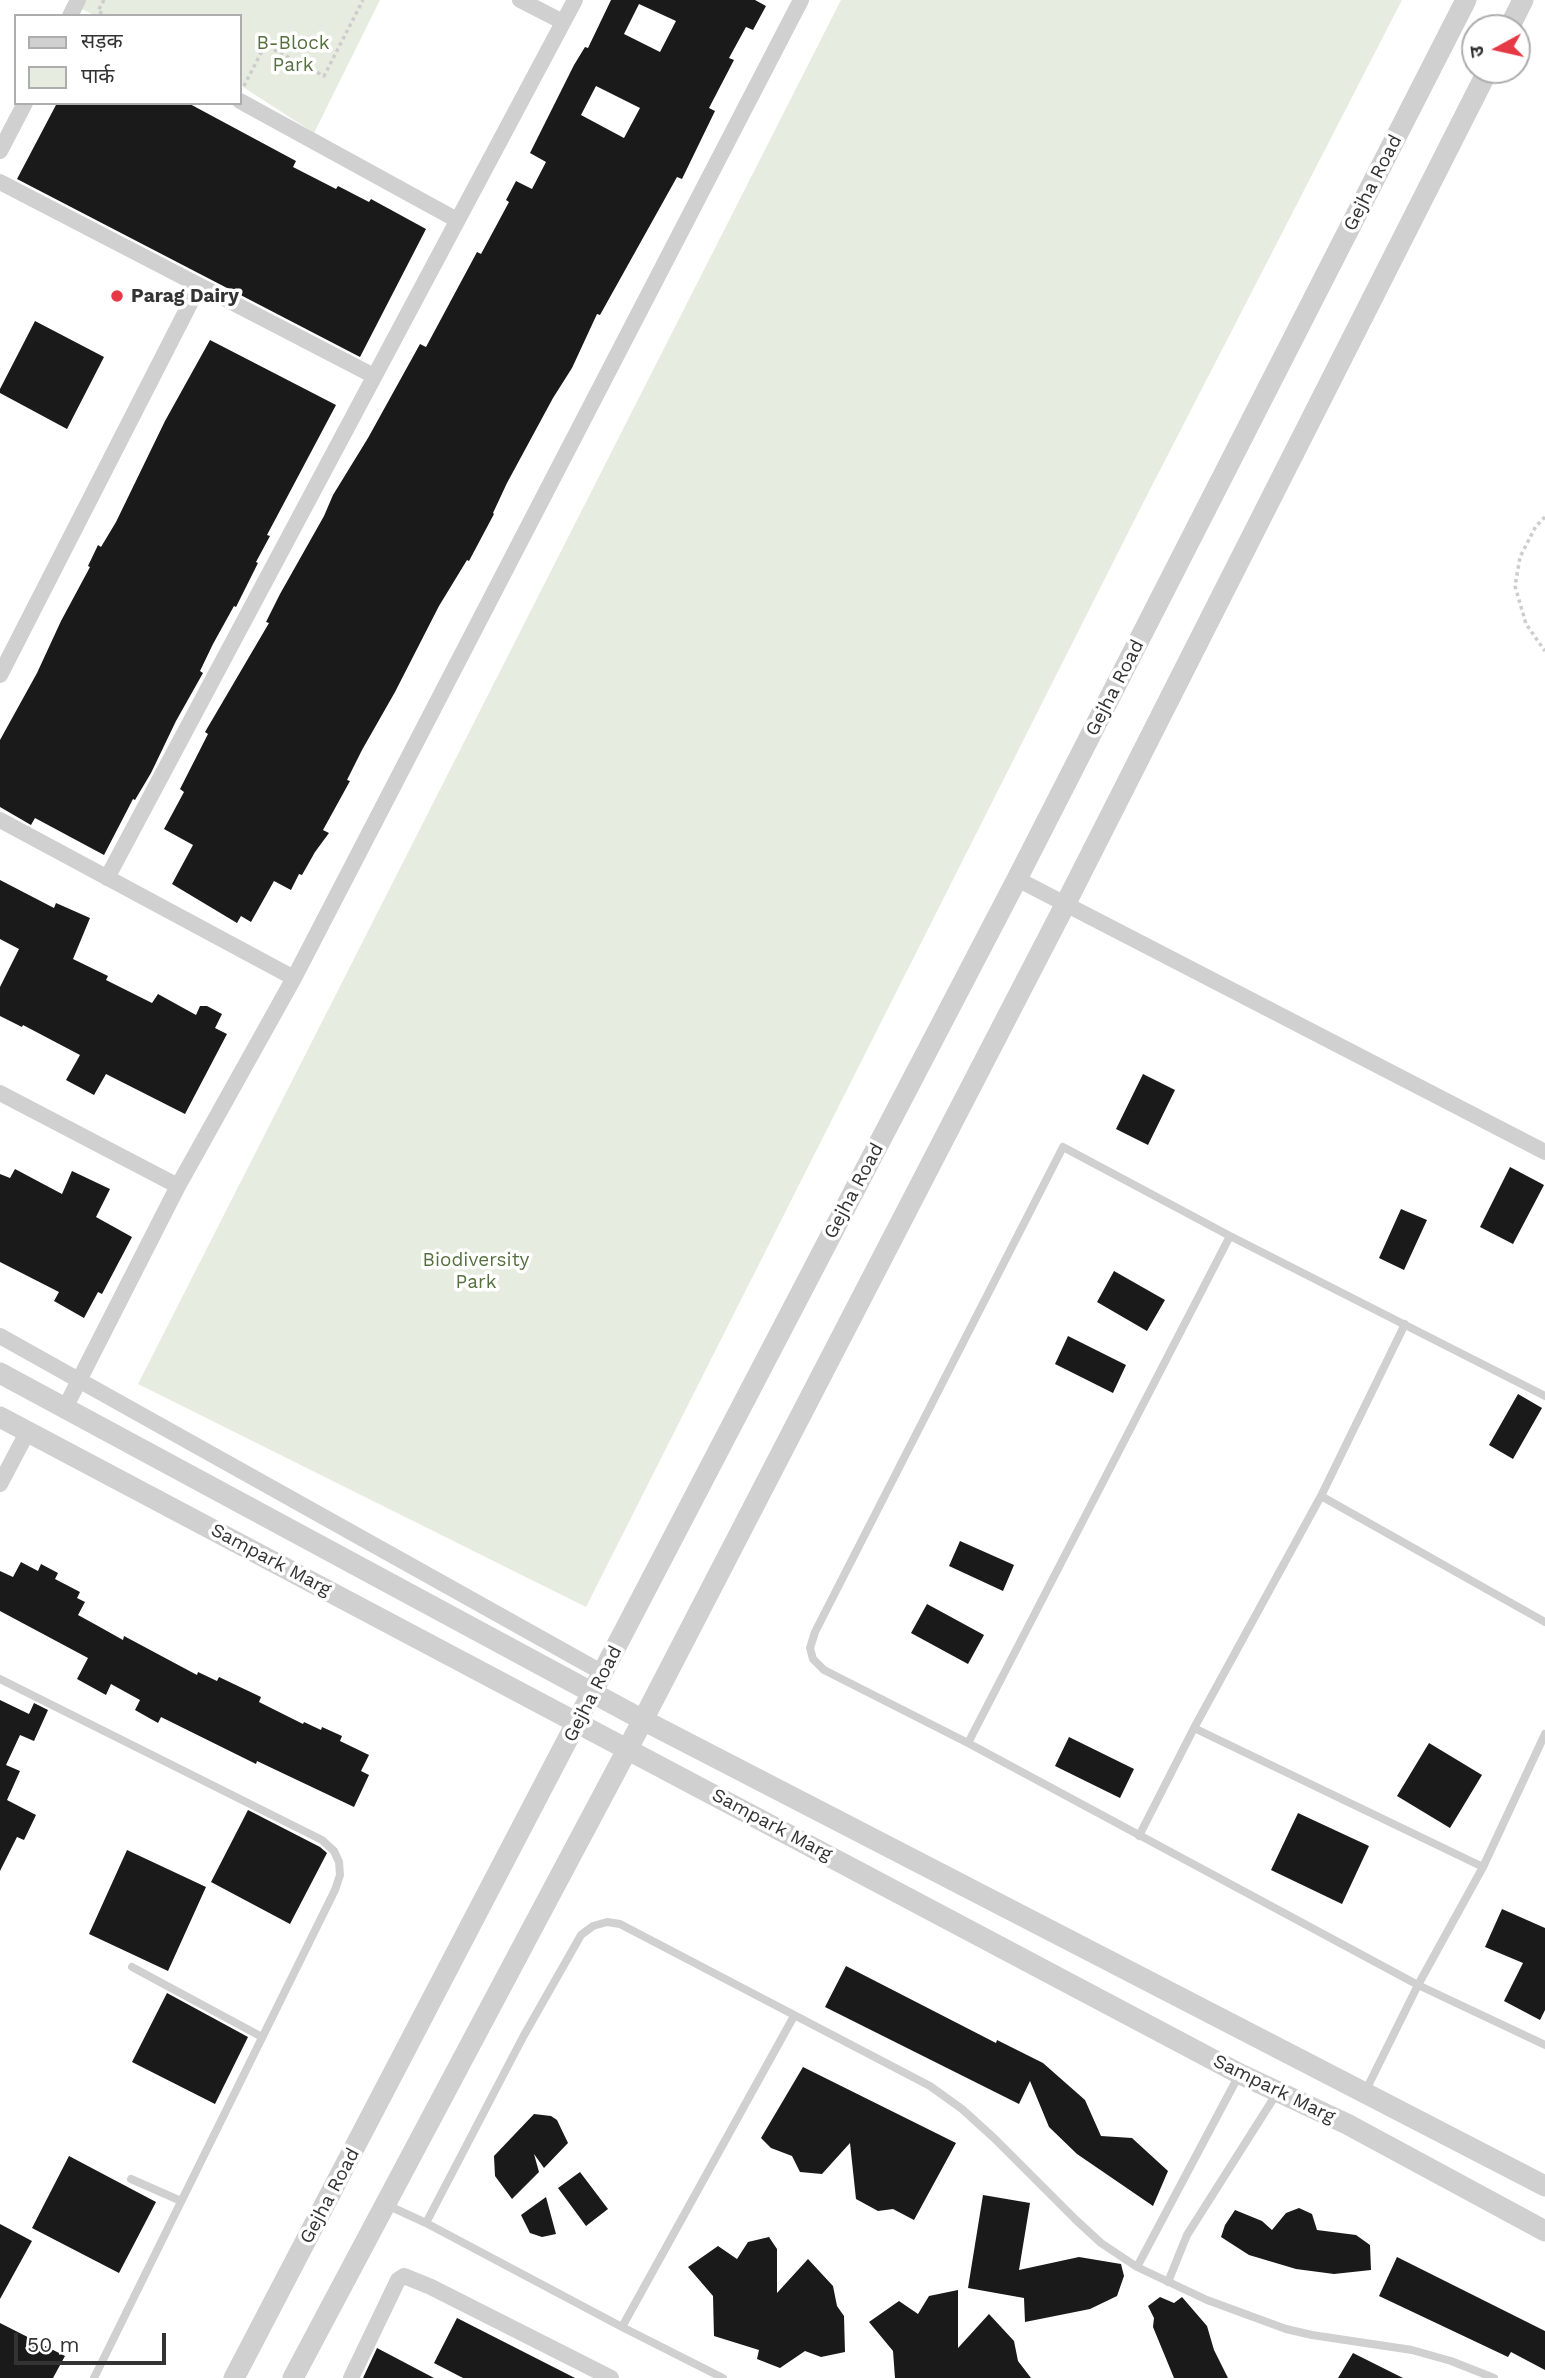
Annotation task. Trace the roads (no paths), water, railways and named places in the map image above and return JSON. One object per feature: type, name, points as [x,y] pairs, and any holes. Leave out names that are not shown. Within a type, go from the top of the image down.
[{"type":"street","points":[[520,0],[563,22]]},
{"type":"street","points":[[107,878],[575,0]]},
{"type":"street","points":[[65,1408],[178,1186],[294,978],[801,0]]},
{"type":"street","name":"Gejha Road","points":[[234,2378],[1017,879],[1466,0]]},
{"type":"street","points":[[293,2378],[643,1720],[1065,905],[1481,84]]},
{"type":"street","points":[[242,95],[457,220]]},
{"type":"street","points":[[0,151],[24,105]]},
{"type":"street","points":[[0,182],[374,376]]},
{"type":"street","points":[[0,676],[199,286]]},
{"type":"street","points":[[0,820],[294,978]]},
{"type":"street","points":[[1017,879],[1545,1152]]},
{"type":"street","points":[[0,1093],[178,1186]]},
{"type":"street","points":[[0,1336],[603,1673]]},
{"type":"street","name":"Sampark Marg","points":[[0,1373],[643,1720],[1545,2186]]},
{"type":"street","name":"Sampark Marg","points":[[0,1417],[1240,2074],[1347,2124],[1545,2231]]},
{"type":"street","points":[[0,1483],[28,1432]]},
{"type":"street","points":[[351,2378],[401,2276],[430,2287],[611,2378]]},
{"type":"lane","points":[[1545,1396],[1230,1236],[1063,1147],[815,1632],[810,1648],[813,1659],[824,1670],[968,1743],[1418,1985],[1545,2045]]},
{"type":"lane","points":[[968,1743],[1230,1236]]},
{"type":"lane","points":[[1139,1836],[1194,1728],[1321,1496],[1405,1324]]},
{"type":"lane","points":[[1321,1496],[1545,1622]]},
{"type":"lane","points":[[0,1679],[322,1840],[334,1850],[339,1862],[340,1875],[335,1890],[94,2378]]},
{"type":"lane","points":[[1194,1728],[1483,1867]]},
{"type":"lane","points":[[1365,2092],[1418,1985],[1483,1867],[1545,1734]]},
{"type":"lane","points":[[426,2224],[529,2026],[581,1936],[593,1926],[607,1922],[620,1924],[930,2085],[995,2138],[1101,2243],[1137,2267],[1207,2300],[1286,2329],[1412,2350],[1451,2361],[1494,2378]]},
{"type":"lane","points":[[132,1967],[262,2037]]},
{"type":"lane","points":[[622,2327],[794,2016]]},
{"type":"lane","points":[[1137,2267],[1240,2074]]},
{"type":"lane","points":[[1168,2282],[1187,2235],[1278,2093]]},
{"type":"lane","points":[[131,2179],[181,2201]]},
{"type":"lane","points":[[385,2205],[723,2378]]},
{"type":"place","name":"Parag Dairy","points":[[117,296]]},
{"type":"park label","name":"B-Block Park","points":[[293,54]]},
{"type":"park label","name":"Biodiversity Park","points":[[476,1271]]}]
